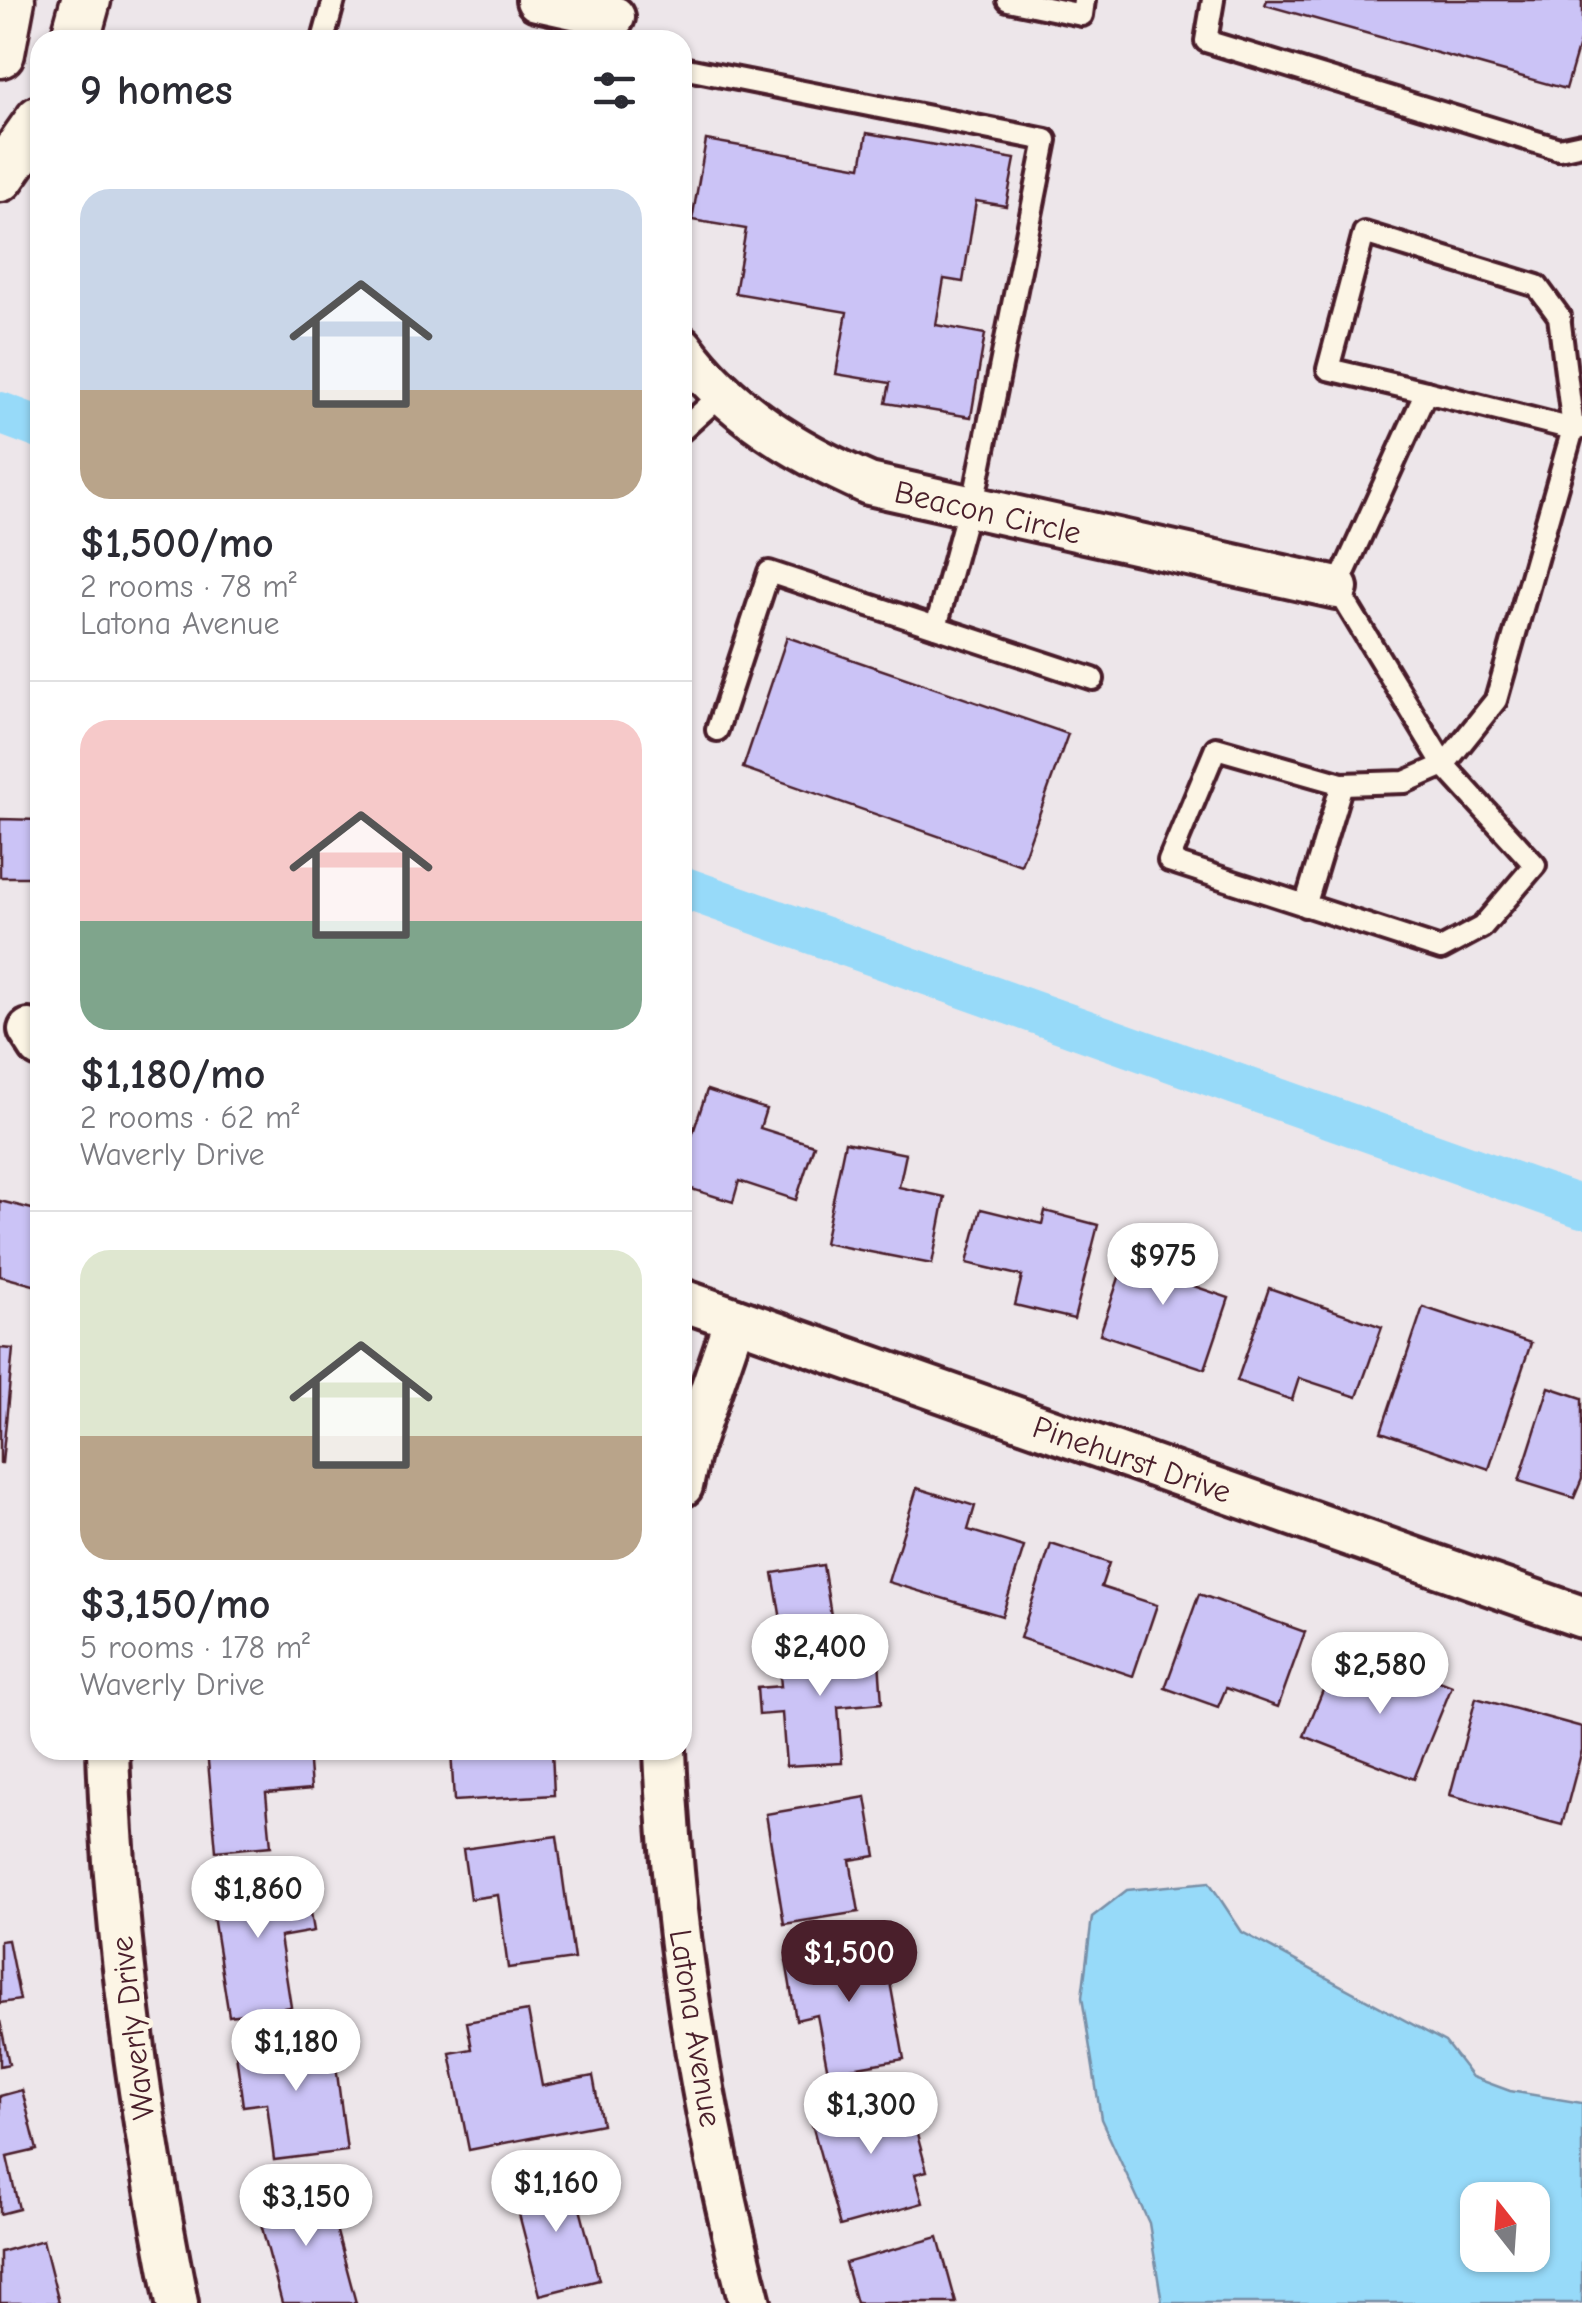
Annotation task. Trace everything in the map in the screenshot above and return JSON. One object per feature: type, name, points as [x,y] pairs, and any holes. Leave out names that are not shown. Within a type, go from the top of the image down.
[{"type":"street","points":[[0,53],[10,0]]},
{"type":"street","points":[[78,30],[86,0]]},
{"type":"street","points":[[537,0],[614,19]]},
{"type":"street","points":[[0,177],[30,134]]},
{"type":"street","name":"Beacon Circle","points":[[692,357],[761,426],[812,459],[869,484],[1337,588]]},
{"type":"street","name":"Pinehurst Drive","points":[[692,1304],[1582,1617]]},
{"type":"street","points":[[692,1445],[735,1319]]},
{"type":"street","name":"Waverly Drive","points":[[108,1760],[124,1983],[148,2154],[176,2303]]},
{"type":"street","name":"Latona Avenue","points":[[667,1760],[678,1912],[699,2068],[729,2221],[750,2303]]},
{"type":"lane","points":[[326,30],[334,0]]},
{"type":"lane","points":[[1008,0],[1082,15],[1084,0]]},
{"type":"lane","points":[[1213,0],[1206,42],[1560,149],[1582,144]]},
{"type":"lane","points":[[692,70],[1046,140],[970,509],[936,627]]},
{"type":"lane","points":[[1426,392],[1337,588],[1444,765],[1535,865],[1482,927],[1441,949],[1169,861],[1216,748],[1342,784],[1405,782],[1444,765],[1496,700],[1578,428],[1559,316],[1536,286],[1364,233],[1328,368],[1578,428]]},
{"type":"lane","points":[[692,421],[723,392]]},
{"type":"lane","points":[[718,730],[769,572],[1094,679]]},
{"type":"lane","points":[[1305,906],[1342,784]]},
{"type":"water","points":[[1209,1882],[1242,1932],[1445,2042],[1472,2077],[1510,2091],[1582,2103],[1582,2303],[1162,2303],[1149,2223],[1101,2119],[1082,1997],[1092,1917],[1127,1890]]},
{"type":"building","points":[[1267,0],[1582,0],[1582,34],[1566,89],[1265,5]]},
{"type":"building","points":[[867,133],[1015,159],[1006,206],[976,201],[963,282],[944,279],[936,325],[985,334],[971,417],[886,403],[890,383],[836,374],[847,312],[735,293],[746,229],[692,220],[706,140],[861,167]]},
{"type":"building","points":[[787,637],[1068,734],[1021,865],[743,768]]},
{"type":"building","points":[[0,819],[30,820],[30,877],[0,877]]},
{"type":"building","points":[[707,1090],[766,1109],[760,1128],[814,1145],[796,1200],[739,1181],[733,1202],[692,1189],[692,1136]]},
{"type":"building","points":[[845,1142],[906,1154],[899,1187],[945,1197],[932,1264],[824,1243]]},
{"type":"building","points":[[0,1201],[30,1208],[30,1284],[0,1276]]},
{"type":"building","points":[[981,1209],[1042,1224],[1045,1211],[1098,1225],[1074,1319],[1015,1305],[1022,1276],[967,1263]]},
{"type":"building","points":[[1132,1239],[1187,1258],[1179,1281],[1229,1298],[1205,1369],[1100,1334]]},
{"type":"building","points":[[1269,1288],[1382,1327],[1357,1397],[1299,1378],[1292,1400],[1237,1381]]},
{"type":"building","points":[[1423,1307],[1531,1343],[1489,1469],[1381,1432]]},
{"type":"building","points":[[0,1348],[13,1349],[2,1463],[0,1463]]},
{"type":"building","points":[[1549,1387],[1582,1398],[1582,1479],[1574,1498],[1519,1481]]},
{"type":"building","points":[[917,1488],[975,1506],[968,1530],[1024,1547],[1002,1616],[888,1582]]},
{"type":"building","points":[[1051,1544],[1109,1563],[1101,1587],[1157,1605],[1133,1676],[1020,1638]]},
{"type":"building","points":[[823,1565],[835,1641],[786,1649],[773,1573]]},
{"type":"building","points":[[1199,1594],[1305,1632],[1278,1707],[1226,1688],[1218,1707],[1165,1688]]},
{"type":"building","points":[[878,1646],[882,1703],[838,1707],[842,1763],[786,1766],[782,1713],[759,1715],[757,1688],[781,1686],[778,1653]]},
{"type":"building","points":[[1394,1663],[1452,1686],[1414,1779],[1304,1736],[1333,1666],[1385,1686]]},
{"type":"building","points":[[1476,1698],[1582,1727],[1582,1750],[1562,1825],[1450,1795]]},
{"type":"building","points":[[208,1760],[309,1760],[311,1789],[266,1793],[271,1846],[216,1851]]},
{"type":"building","points":[[452,1760],[552,1760],[554,1795],[454,1801]]},
{"type":"building","points":[[866,1797],[876,1856],[850,1860],[859,1912],[784,1924],[766,1814]]},
{"type":"building","points":[[557,1836],[574,1959],[508,1968],[498,1895],[470,1899],[463,1849]]},
{"type":"building","points":[[305,1876],[314,1931],[280,1937],[291,2007],[229,2016],[209,1891]]},
{"type":"building","points":[[8,1940],[20,2000],[0,2003],[0,1941]]},
{"type":"building","points":[[883,1943],[904,2059],[828,2072],[817,2015],[796,2020],[786,1961]]},
{"type":"building","points":[[528,2011],[542,2086],[593,2076],[602,2124],[469,2150],[450,2053],[472,2049],[467,2022]]},
{"type":"building","points":[[0,2021],[9,2064],[0,2066]]},
{"type":"building","points":[[332,2034],[347,2151],[274,2160],[267,2103],[243,2106],[235,2046]]},
{"type":"building","points":[[22,2090],[37,2150],[7,2157],[19,2209],[0,2214],[0,2096]]},
{"type":"building","points":[[905,2091],[927,2171],[915,2174],[923,2203],[840,2226],[810,2117]]},
{"type":"building","points":[[571,2175],[599,2280],[540,2295],[513,2191]]},
{"type":"building","points":[[325,2187],[356,2303],[282,2303],[256,2205]]},
{"type":"building","points":[[938,2237],[956,2303],[856,2303],[845,2263]]},
{"type":"building","points":[[43,2240],[59,2303],[0,2303],[0,2252]]},
{"type":"waterway","points":[[0,413],[30,424]]},
{"type":"waterway","points":[[692,891],[1582,1207]]}]
